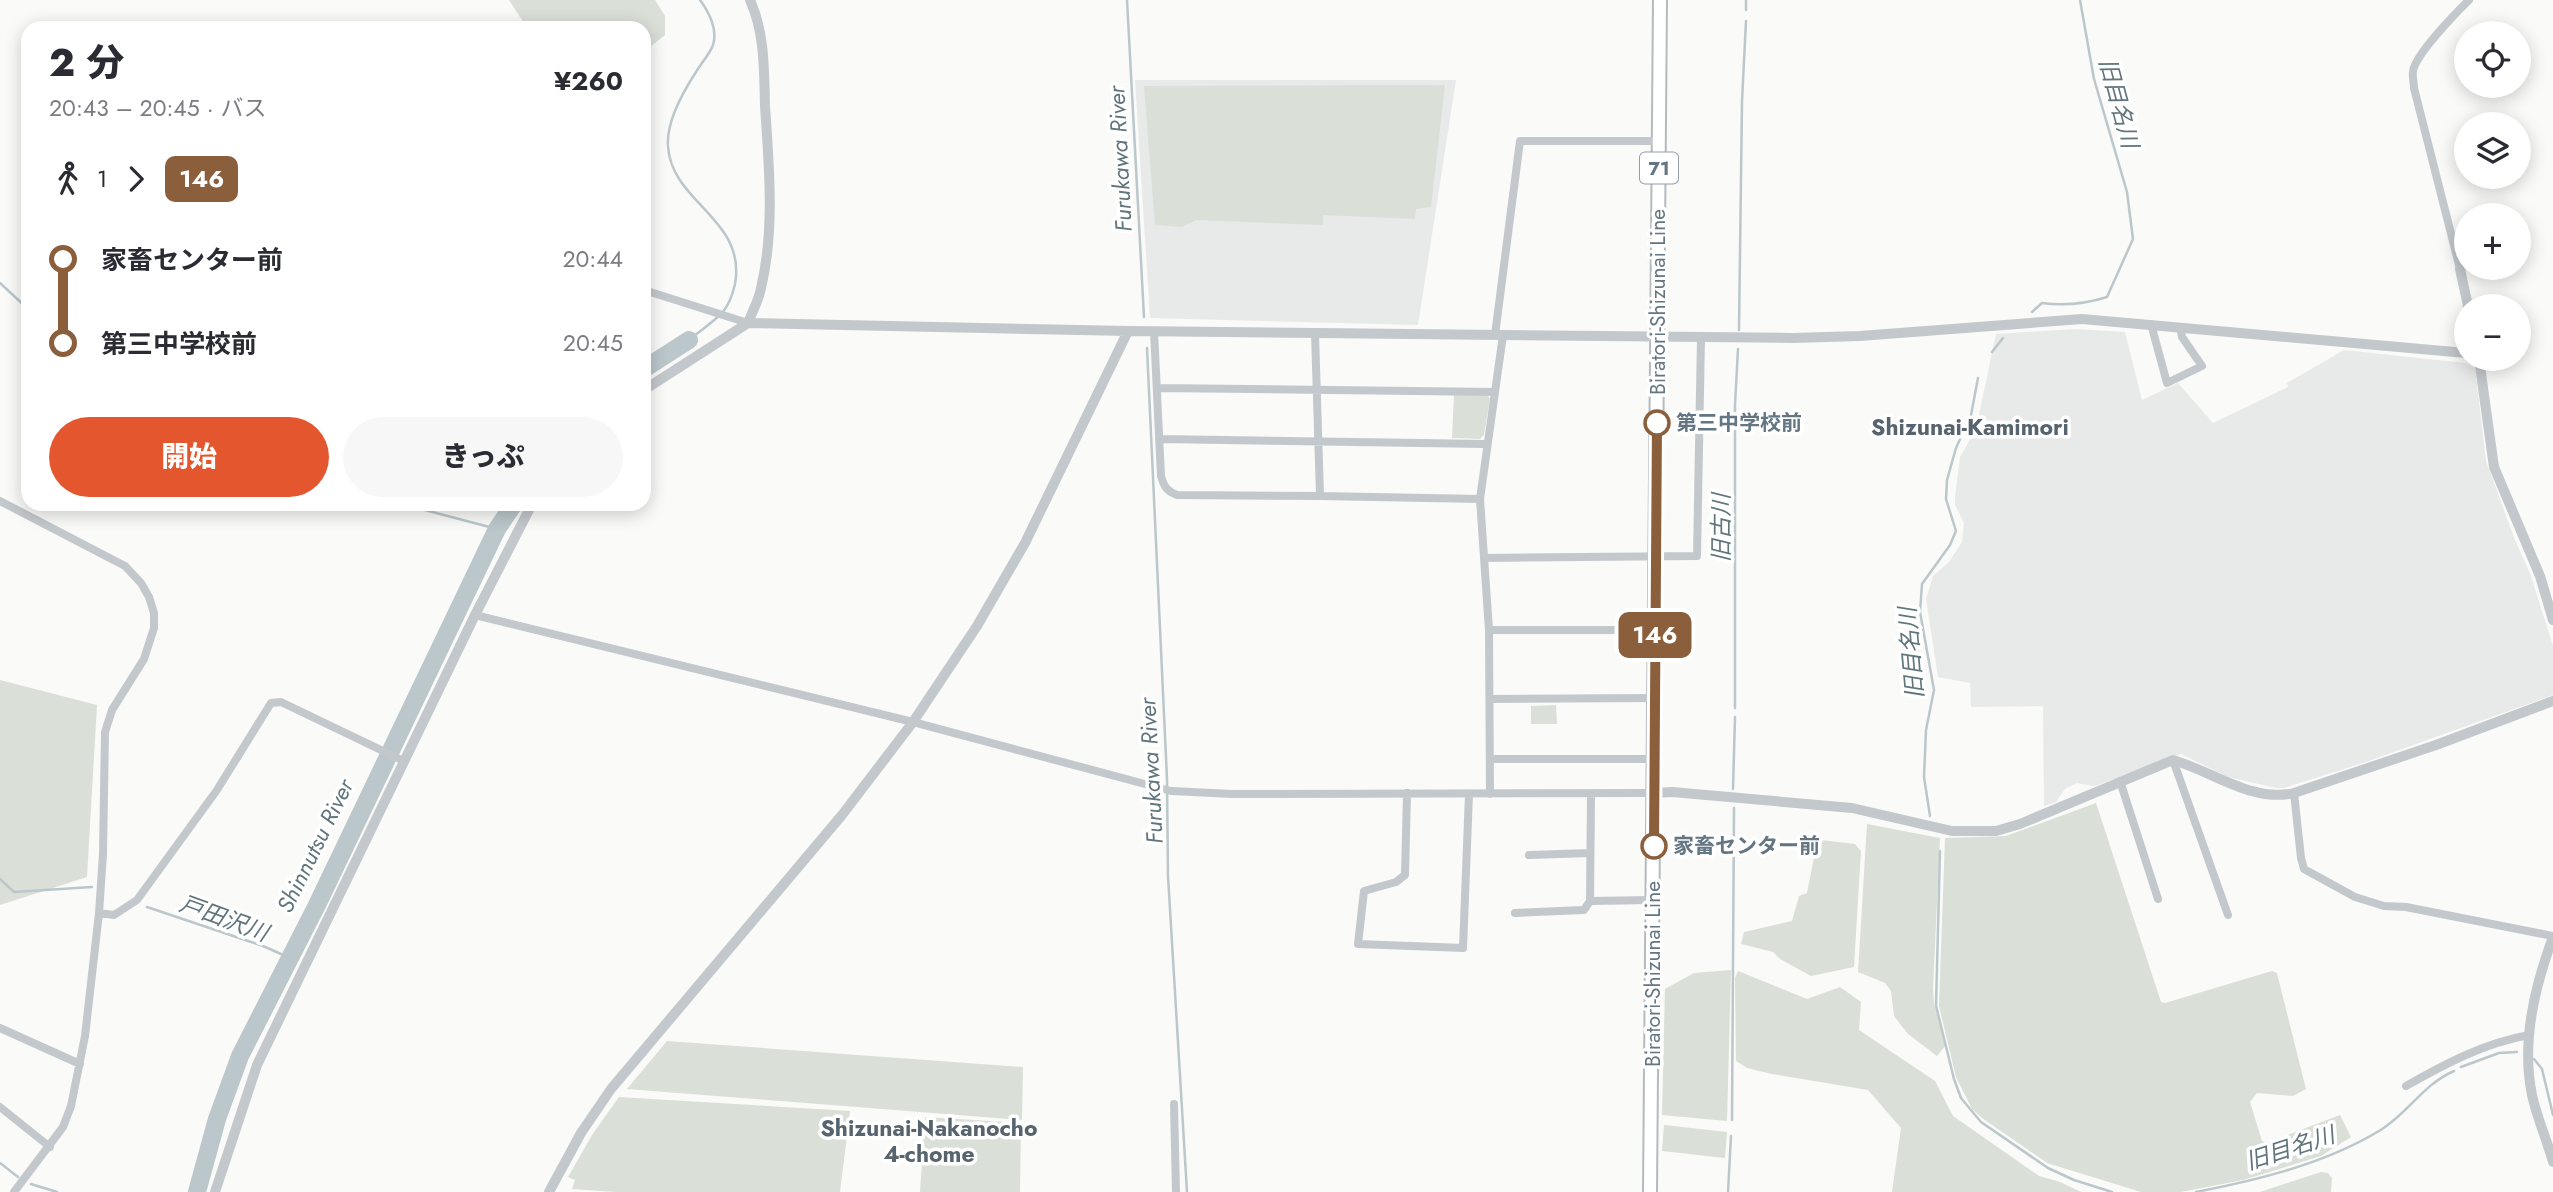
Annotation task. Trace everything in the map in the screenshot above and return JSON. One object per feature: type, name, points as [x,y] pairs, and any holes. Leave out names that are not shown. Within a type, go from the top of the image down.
[{"type":"main road","name":"Biratori-Shizunai Line","points":[[1650,1192],[1660,0]]},
{"type":"street","points":[[651,385],[748,323],[761,289],[769,227],[769,162],[762,47],[755,11],[750,0]]},
{"type":"street","points":[[2454,245],[2414,88],[2413,70],[2420,56],[2469,0]]},
{"type":"street","points":[[1490,794],[1489,630],[1480,499],[1495,392],[1520,141],[1659,141]]},
{"type":"street","points":[[651,292],[728,319],[748,323],[1128,331],[1701,337],[1860,336],[2082,320],[2454,352]]},
{"type":"street","points":[[2151,324],[2167,383],[2202,366],[2182,337],[2179,327]]},
{"type":"street","points":[[549,1192],[581,1133],[611,1089],[842,815],[913,722],[977,626],[1025,542],[1128,331]]},
{"type":"street","points":[[1154,331],[1163,486],[1169,491],[1177,495],[1480,499]]},
{"type":"street","points":[[1315,333],[1320,496]]},
{"type":"street","points":[[1484,558],[1697,556],[1701,337]]},
{"type":"street","points":[[2481,371],[2494,467],[2540,576],[2553,620]]},
{"type":"street","points":[[1157,388],[1495,392]]},
{"type":"street","points":[[1159,439],[1486,444]]},
{"type":"street","points":[[0,501],[125,566],[145,590],[154,613],[154,628],[148,651],[112,710],[105,732],[99,913],[85,1036],[71,1106],[63,1127],[50,1147],[14,1192]]},
{"type":"street","points":[[215,1192],[257,1065],[400,759],[528,511]]},
{"type":"street","points":[[475,615],[913,722],[1166,790],[1233,794],[1672,792],[1852,808],[1952,831],[1972,832],[1996,831],[2020,824],[2173,760],[2279,797],[2436,745],[2553,701]]},
{"type":"street","points":[[1489,630],[1656,630]]},
{"type":"street","points":[[1490,699],[1655,698]]},
{"type":"street","points":[[99,913],[114,915],[137,900],[223,781],[271,703],[281,702],[400,759]]},
{"type":"street","points":[[1490,759],[1654,759]]},
{"type":"street","points":[[2173,760],[2228,915]]},
{"type":"street","points":[[2120,781],[2158,899]]},
{"type":"street","points":[[1407,793],[1405,875],[1396,882],[1364,891],[1358,944],[1463,948],[1469,794]]},
{"type":"street","points":[[2294,793],[2301,859],[2304,869],[2316,877],[2355,897],[2384,906],[2406,907],[2553,936],[2538,980],[2529,1035],[2532,1097],[2551,1143],[2553,1162]]},
{"type":"street","points":[[1515,913],[1584,910],[1590,901],[1591,794]]},
{"type":"street","points":[[1529,855],[1590,853]]},
{"type":"street","points":[[1590,901],[1653,900]]},
{"type":"street","points":[[0,1028],[80,1063]]},
{"type":"street","points":[[2406,1086],[2454,1059],[2510,1038],[2529,1035]]},
{"type":"street","points":[[1174,1104],[1176,1192]]},
{"type":"street","points":[[0,1107],[50,1147]]},
{"type":"shaded area","points":[[509,0],[655,0],[665,16],[665,35],[651,46],[651,21],[522,21]]},
{"type":"shaded area","points":[[1135,80],[1456,80],[1418,325],[1150,318]]},
{"type":"shaded area","points":[[1445,85],[1431,207],[1416,209],[1415,219],[1323,215],[1323,225],[1196,220],[1182,227],[1155,225],[1144,86]]},
{"type":"shaded area","points":[[2075,329],[2125,332],[2142,400],[2178,383],[2213,423],[2288,387],[2287,383],[2344,350],[2454,362],[2454,371],[2475,371],[2486,461],[2531,576],[2553,646],[2553,695],[2363,763],[2284,788],[2228,777],[2181,754],[2098,785],[2077,783],[2065,789],[2056,802],[2044,806],[2043,706],[1971,707],[1970,683],[1938,677],[1926,599],[1933,576],[1949,562],[1962,542],[1964,523],[1955,505],[1960,457],[1976,429],[1996,334]]},
{"type":"shaded area","points":[[1454,394],[1487,394],[1490,399],[1484,435],[1480,439],[1452,438]]},
{"type":"shaded area","points":[[0,680],[97,705],[87,877],[0,905]]},
{"type":"shaded area","points":[[1556,705],[1557,724],[1531,724],[1531,706]]},
{"type":"shaded area","points":[[2096,803],[2161,1002],[2272,971],[2277,973],[2306,1089],[2293,1096],[2257,1093],[2250,1102],[2262,1141],[2266,1143],[2340,1115],[2351,1137],[2321,1156],[2243,1180],[2181,1192],[2141,1192],[2047,1163],[1972,1109],[1956,1077],[1939,1006],[1945,838],[2006,836]]},
{"type":"shaded area","points":[[1867,824],[1940,838],[1933,988],[1934,1004],[1945,1046],[1937,1056],[1908,1034],[1894,1016],[1891,991],[1885,983],[1858,972]]},
{"type":"shaded area","points":[[1821,840],[1855,844],[1861,851],[1854,967],[1811,976],[1780,959],[1773,952],[1741,944],[1744,932],[1792,921],[1799,896],[1807,893],[1817,842]]},
{"type":"shaded area","points":[[1731,970],[1727,1121],[1662,1115],[1665,989],[1694,973]]},
{"type":"shaded area","points":[[1738,971],[1807,999],[1840,987],[1861,1002],[1859,1030],[1935,1081],[1953,1116],[2039,1176],[2081,1192],[1892,1192],[1901,1128],[1868,1090],[1772,1074],[1747,1068],[1736,1061],[1735,978]]},
{"type":"shaded area","points":[[667,1041],[1023,1067],[1022,1120],[627,1089]]},
{"type":"shaded area","points":[[619,1097],[850,1111],[840,1192],[616,1192],[572,1189],[575,1180],[568,1177],[592,1135]]},
{"type":"shaded area","points":[[925,1117],[1021,1123],[1020,1192],[920,1192]]},
{"type":"shaded area","points":[[1664,1125],[1727,1132],[1725,1158],[1662,1151]]},
{"type":"shaded area","points":[[2321,1172],[2328,1173],[2332,1178],[2331,1192],[2260,1192]]},
{"type":"waterway","points":[[689,340],[727,306],[735,284],[736,262],[730,243],[720,227],[681,182],[672,166],[668,146],[676,107],[713,45],[712,21],[700,0]]},
{"type":"waterway","name":"Furukawa River","points":[[1127,0],[1144,317]]},
{"type":"waterway","name":"旧古川","points":[[1746,0],[1746,10]]},
{"type":"waterway","name":"旧目名川","points":[[2032,312],[2042,303],[2074,304],[2107,297],[2133,239],[2127,192],[2094,79],[2080,0]]},
{"type":"waterway","name":"旧古川","points":[[1739,330],[1742,101],[1746,21]]},
{"type":"waterway","points":[[0,283],[21,302]]},
{"type":"waterway","name":"旧目名川","points":[[1992,352],[2003,338]]},
{"type":"waterway","points":[[651,364],[689,340]]},
{"type":"waterway","name":"Furukawa River","points":[[1147,348],[1167,779],[1168,876],[1187,1192]]},
{"type":"waterway","name":"旧古川","points":[[1735,708],[1735,405],[1738,349]]},
{"type":"waterway","name":"旧目名川","points":[[1930,816],[1924,777],[1926,730],[1934,690],[1920,612],[1922,584],[1950,545],[1956,531],[1946,499],[1947,480],[1956,448],[1971,415],[1978,378]]},
{"type":"waterway","points":[[429,511],[497,529]]},
{"type":"waterway","name":"Shinnutsu River","points":[[197,1192],[217,1119],[240,1056],[317,905],[497,529],[509,511]]},
{"type":"waterway","name":"旧古川","points":[[1733,789],[1735,717]]},
{"type":"waterway","name":"旧古川","points":[[1732,1120],[1734,808]]},
{"type":"waterway","name":"旧目名川","points":[[1940,851],[1936,1006],[1961,1098],[1981,1122],[2048,1168],[2074,1180],[2112,1192]]},
{"type":"waterway","name":"戸田沢川","points":[[0,879],[14,892],[92,887]]},
{"type":"waterway","name":"戸田沢川","points":[[147,907],[263,946],[290,958]]},
{"type":"waterway","name":"旧目名川","points":[[2461,1067],[2499,1053],[2517,1052]]},
{"type":"waterway","name":"旧目名川","points":[[2534,1059],[2542,1069],[2553,1115]]},
{"type":"waterway","name":"旧目名川","points":[[2196,1192],[2290,1169],[2358,1143],[2389,1124],[2433,1084],[2454,1071]]},
{"type":"waterway","name":"旧古川","points":[[1728,1192],[1731,1136]]},
{"type":"waterway","points":[[0,1163],[18,1177]]},
{"type":"waterway","points":[[31,1184],[57,1192]]},
{"type":"bus line","name":"146","points":[[1654,846],[1657,423]]},
{"type":"place","name":"第三中学校前","points":[[1657,423]]},
{"type":"place","name":"家畜センター前","points":[[1654,846]]},
{"type":"district","name":"Shizunai-Kamimori","points":[[1970,427]]},
{"type":"district","name":"Shizunai-Nakanocho 4-chome","points":[[929,1141]]}]
